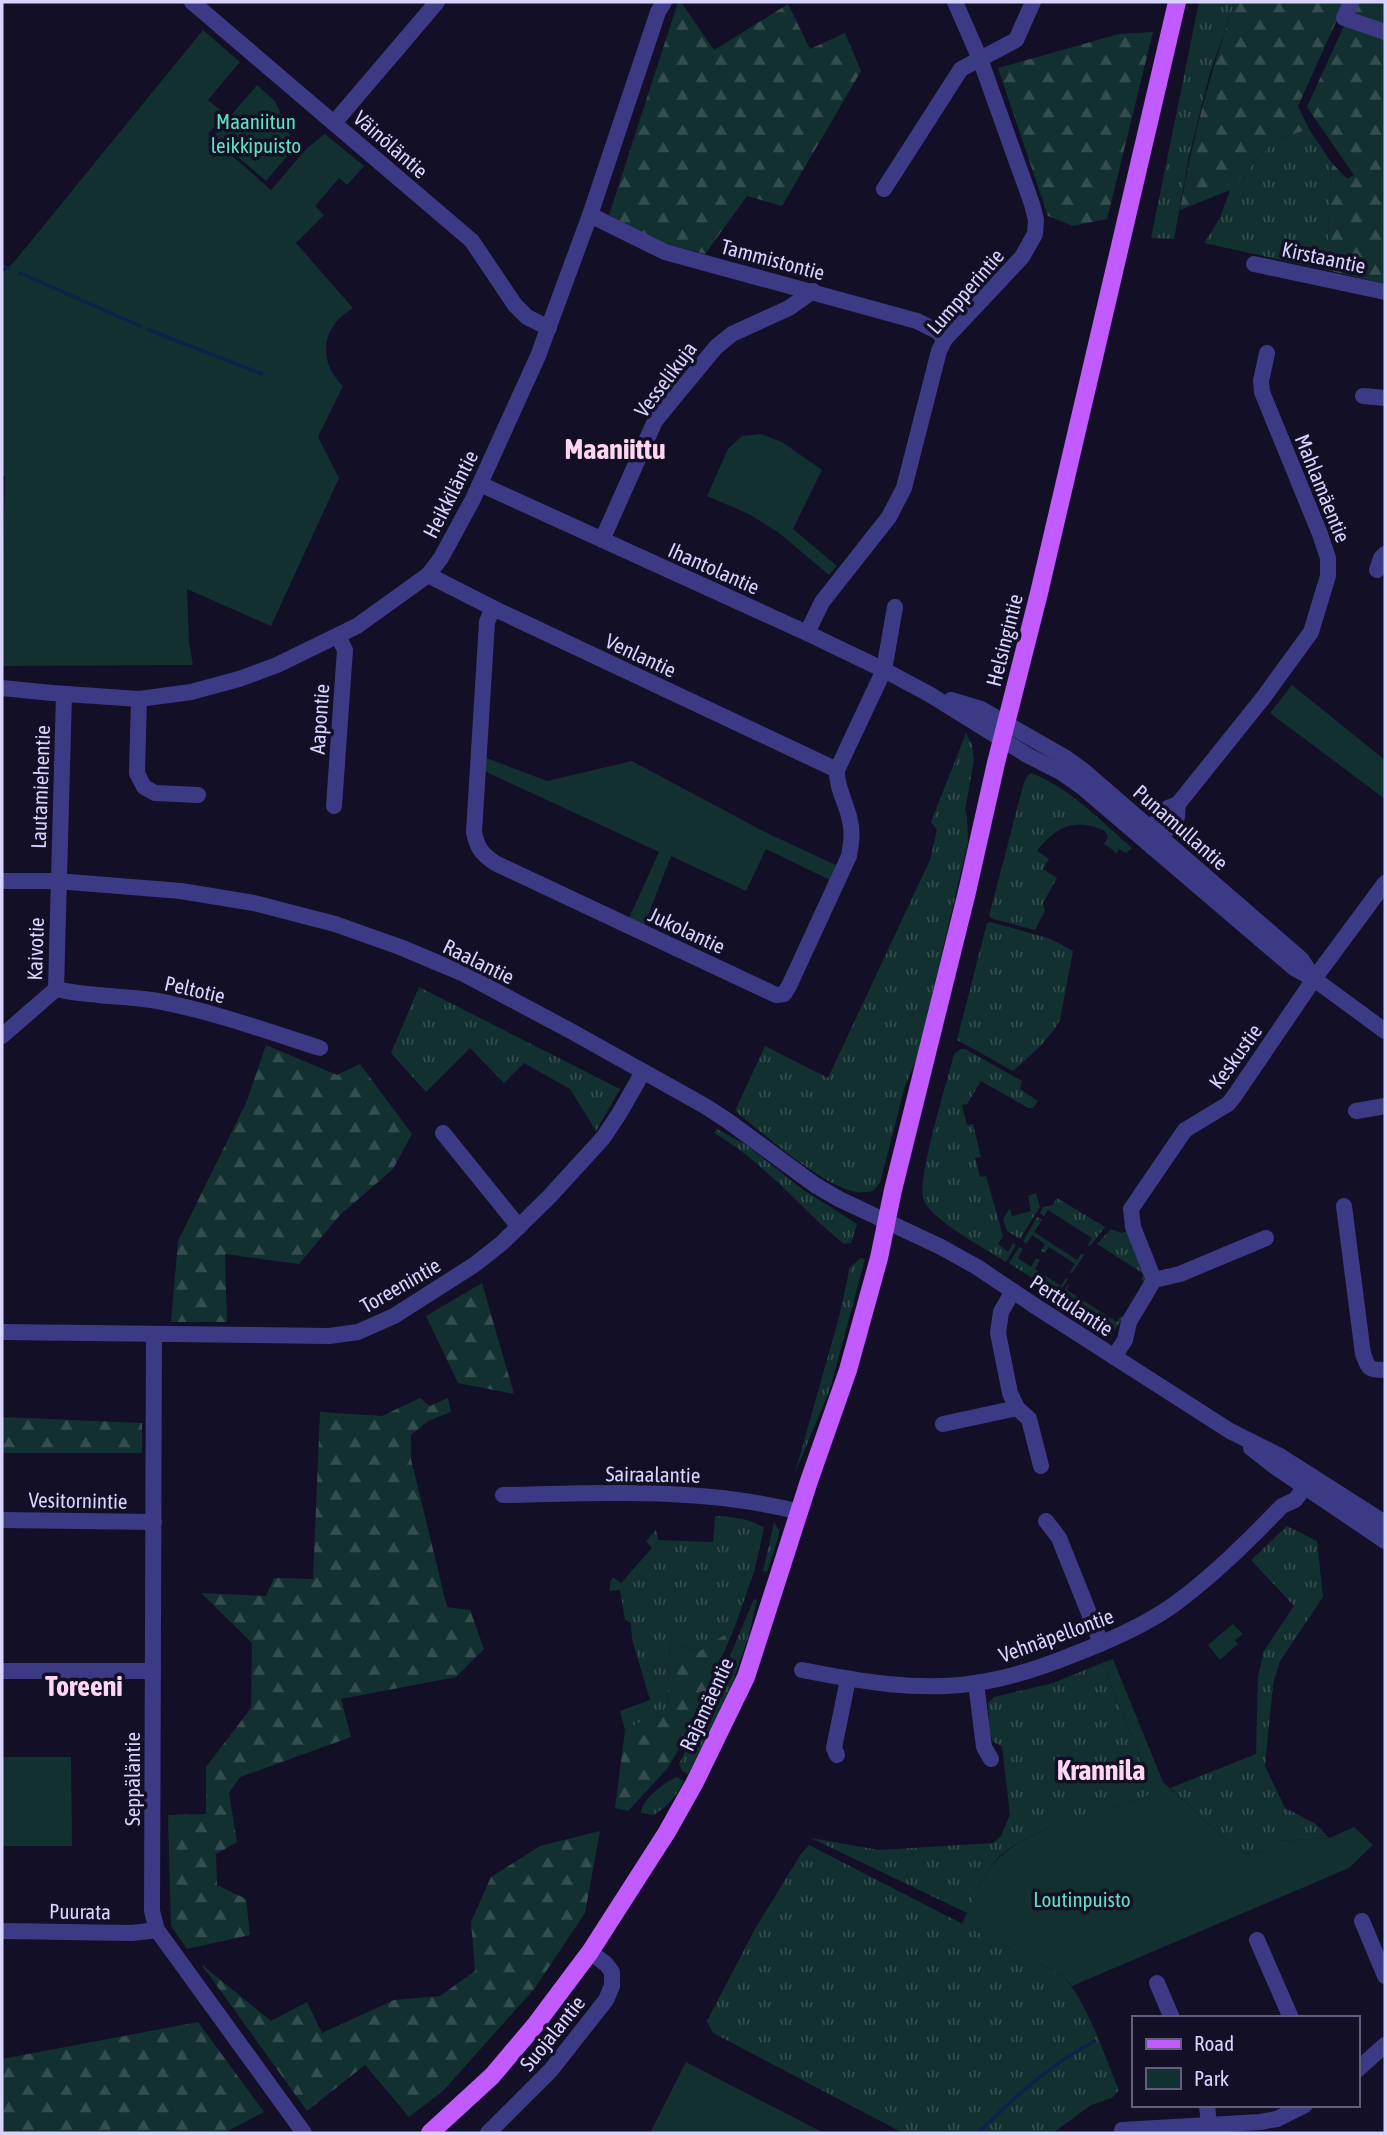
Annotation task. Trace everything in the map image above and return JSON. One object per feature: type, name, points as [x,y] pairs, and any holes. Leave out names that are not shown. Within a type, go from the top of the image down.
[{"type":"main road","name":"Helsingintie","points":[[1160,68],[1166,2]]},
{"type":"main road","name":"Helsingintie","points":[[887,1222],[1077,433],[1177,2]]},
{"type":"main road","name":"Rajamäentie","points":[[430,2133],[492,2076],[536,2024],[590,1952],[667,1832],[695,1782],[746,1677],[848,1370],[887,1222]]},
{"type":"street","name":"Väinöläntie","points":[[192,2],[472,241],[515,305],[527,317],[549,328]]},
{"type":"street","name":"Heikkiläntie","points":[[2,688],[139,699],[191,692],[239,680],[358,626],[428,575],[441,558],[480,484],[549,328],[658,12],[664,2]]},
{"type":"street","name":"Lumpperintie","points":[[807,633],[822,602],[889,517],[904,488],[935,367],[945,339],[1022,257],[1035,234],[1036,220],[1031,204],[980,60],[955,2]]},
{"type":"street","points":[[884,189],[961,69],[1016,40],[1032,2]]},
{"type":"street","points":[[1351,2],[1343,18],[1385,32]]},
{"type":"street","points":[[334,123],[431,4]]},
{"type":"street","name":"Tammistontie","points":[[590,215],[665,252],[917,321],[937,331],[945,339]]},
{"type":"street","name":"Kirstaantie","points":[[1254,264],[1385,292]]},
{"type":"street","name":"Vesselikuja","points":[[602,540],[655,421],[716,347],[732,334],[789,308],[813,291]]},
{"type":"street","name":"Mahlamäentie","points":[[1155,838],[1177,817],[1178,804],[1263,698],[1311,632],[1328,576],[1328,558],[1320,534],[1262,392],[1261,381],[1267,352]]},
{"type":"street","points":[[1363,396],[1385,398]]},
{"type":"street","name":"Ihantolantie","points":[[480,484],[807,633],[1004,731]]},
{"type":"street","points":[[1377,570],[1385,554]]},
{"type":"street","name":"Venlantie","points":[[428,575],[837,770]]},
{"type":"street","points":[[837,770],[884,670],[895,607]]},
{"type":"street","name":"Jukolantie","points":[[494,608],[487,622],[474,832],[476,845],[495,863],[776,995],[784,994],[789,986],[849,856],[851,828],[836,779],[837,770]]},
{"type":"street","name":"Aapontie","points":[[334,806],[345,650],[338,636]]},
{"type":"street","name":"Lautamiehentie","points":[[57,881],[64,694]]},
{"type":"street","points":[[139,699],[137,773],[144,787],[155,793],[198,795]]},
{"type":"street","name":"Punamullantie","points":[[1004,731],[1027,755],[1062,773],[1155,838],[1294,968],[1314,979],[1385,1031]]},
{"type":"street","name":"Raalantie","points":[[2,881],[57,881],[181,891],[254,903],[335,924],[400,947],[462,973],[643,1072],[728,1121],[815,1185],[887,1222]]},
{"type":"street","name":"Kaivotie","points":[[2,1035],[56,989],[57,881]]},
{"type":"street","name":"Keskustie","points":[[1154,1280],[1133,1227],[1131,1209],[1185,1130],[1228,1104],[1233,1098],[1314,979],[1385,883]]},
{"type":"street","name":"Peltotie","points":[[56,989],[72,993],[134,997],[210,1013],[320,1048]]},
{"type":"street","name":"Toreenintie","points":[[2,1332],[329,1336],[358,1332],[416,1303],[502,1243],[603,1138],[643,1072]]},
{"type":"street","points":[[1356,1111],[1385,1106]]},
{"type":"street","points":[[443,1133],[519,1227]]},
{"type":"street","points":[[1344,1206],[1363,1354],[1372,1370],[1385,1370]]},
{"type":"street","name":"Perttulantie","points":[[887,1222],[977,1267],[1230,1431],[1280,1455],[1303,1478],[1385,1541]]},
{"type":"street","points":[[1110,1354],[1115,1335],[1129,1322],[1154,1280],[1180,1274],[1266,1238]]},
{"type":"street","points":[[1013,1291],[1001,1312],[998,1333],[1010,1392],[1017,1408],[1029,1419],[1041,1466]]},
{"type":"street","name":"Seppäläntie","points":[[155,1335],[152,1912],[157,1930],[304,2133]]},
{"type":"street","points":[[943,1424],[1017,1408]]},
{"type":"street","name":"Perttulantie","points":[[1303,1478],[1385,1523]]},
{"type":"street","name":"Vehnäpellontie","points":[[802,1670],[848,1679],[910,1686],[946,1686],[976,1683],[1045,1665],[1142,1625],[1175,1604],[1209,1576],[1282,1506],[1295,1500],[1303,1478]]},
{"type":"street","name":"Sairaalantie","points":[[503,1495],[641,1493],[707,1496],[774,1506],[800,1513]]},
{"type":"street","name":"Vesitornintie","points":[[2,1520],[154,1522]]},
{"type":"street","points":[[1045,1521],[1059,1538],[1101,1643]]},
{"type":"street","points":[[2,1671],[153,1671]]},
{"type":"street","points":[[837,1755],[834,1748],[848,1679]]},
{"type":"street","points":[[976,1683],[984,1747],[991,1759]]},
{"type":"street","points":[[1362,1921],[1385,1976]]},
{"type":"street","name":"Puurata","points":[[2,1931],[132,1933],[157,1930]]},
{"type":"street","points":[[1257,1940],[1290,2016]]},
{"type":"street","name":"Suojalantie","points":[[488,2133],[551,2070],[606,2000],[612,1986],[612,1972],[590,1952]]},
{"type":"street","points":[[1157,1983],[1171,2016]]},
{"type":"street","points":[[1359,2068],[1385,2045]]},
{"type":"street","points":[[1207,2107],[1209,2125]]},
{"type":"street","points":[[1122,2130],[1277,2119],[1301,2107]]},
{"type":"green space","points":[[678,2],[681,2],[714,50],[788,4],[810,49],[845,33],[861,71],[782,206],[747,196],[705,254],[659,242],[609,215]]},
{"type":"green space","points":[[1199,2],[1235,2],[1210,73],[1189,156],[1174,239],[1151,238]]},
{"type":"green space","points":[[1235,2],[1345,2],[1298,106],[1309,129],[1275,140],[1230,190],[1180,210],[1203,105]]},
{"type":"green space","points":[[1355,2],[1385,2],[1385,284],[1327,270],[1331,162],[1347,179],[1354,175],[1307,107]]},
{"type":"green space","points":[[203,30],[240,62],[208,100],[225,114],[208,134],[271,190],[307,148],[325,134],[364,166],[347,185],[339,178],[315,206],[324,215],[296,243],[353,308],[334,325],[326,344],[329,366],[343,386],[318,437],[339,478],[271,626],[187,589],[189,643],[193,665],[2,666],[5,476],[2,476],[2,273],[14,262]]},
{"type":"green space","points":[[1153,32],[1107,219],[1073,226],[1048,216],[998,68],[1119,34]]},
{"type":"green space","name":"Maaniitun leikkipuisto","points":[[257,85],[275,101],[295,147],[266,181],[213,136]]},
{"type":"green space","points":[[1309,129],[1331,162],[1327,270],[1204,243],[1220,218],[1230,190],[1275,140]]},
{"type":"green space","points":[[761,434],[782,442],[822,470],[793,529],[837,566],[829,575],[779,533],[749,514],[707,496],[728,449],[742,436]]},
{"type":"green space","points":[[1292,685],[1385,760],[1385,799],[1270,713]]},
{"type":"green space","points":[[966,733],[972,745],[974,760],[965,810],[968,842],[917,1058],[905,1086],[880,1183],[873,1191],[857,1192],[843,1188],[811,1170],[735,1111],[765,1046],[828,1078],[930,860],[937,830],[931,822]]},
{"type":"green space","points":[[484,757],[547,781],[632,761],[767,833],[836,865],[830,880],[766,849],[746,891],[671,856],[644,926],[629,918],[659,852],[482,770]]},
{"type":"green space","points":[[1031,773],[1072,796],[1132,848],[1126,853],[1119,849],[1116,854],[1104,844],[1108,837],[1105,831],[1084,825],[1067,826],[1051,835],[1037,851],[1049,859],[1043,869],[1057,878],[1043,903],[1045,911],[1035,930],[989,916],[1023,786]]},
{"type":"green space","points":[[987,923],[1051,939],[1073,951],[1060,1020],[1045,1041],[1013,1071],[957,1040]]},
{"type":"green space","points":[[419,987],[620,1089],[596,1131],[570,1089],[524,1063],[504,1083],[470,1048],[426,1092],[391,1053]]},
{"type":"green space","points":[[266,1045],[337,1075],[360,1064],[412,1134],[393,1169],[340,1215],[299,1264],[225,1254],[227,1322],[171,1322],[178,1241],[246,1103]]},
{"type":"green space","points":[[961,1049],[1022,1081],[1020,1089],[1038,1101],[1033,1108],[1028,1108],[981,1081],[967,1104],[962,1105],[967,1125],[973,1124],[981,1157],[975,1158],[980,1177],[986,1176],[1003,1236],[998,1244],[1008,1252],[1013,1243],[1016,1245],[1006,1262],[938,1218],[924,1201],[924,1174],[933,1131],[954,1054]]},
{"type":"green space","points":[[717,1129],[748,1146],[802,1189],[857,1224],[851,1243],[844,1244],[766,1171],[714,1133]]},
{"type":"green space","points":[[1036,1193],[1040,1207],[1020,1239],[1007,1231],[1003,1219],[1010,1208],[1012,1216],[1031,1211],[1028,1196]]},
{"type":"green space","points":[[1057,1198],[1105,1227],[1090,1246],[1088,1245],[1092,1238],[1048,1210],[1044,1216],[1040,1213],[1043,1207],[1053,1205]]},
{"type":"green space","points":[[1037,1217],[1042,1220],[1034,1232],[1077,1260],[1081,1254],[1084,1255],[1072,1273],[1070,1272],[1075,1264],[1049,1247],[1045,1253],[1041,1251],[1045,1244],[1032,1235],[1026,1244],[1023,1241]]},
{"type":"green space","points":[[1111,1229],[1121,1233],[1128,1231],[1145,1271],[1146,1283],[1141,1279],[1144,1274],[1097,1244]]},
{"type":"green space","points":[[1019,1247],[1023,1249],[1018,1258],[1031,1267],[1036,1258],[1040,1260],[1035,1269],[1061,1286],[1066,1278],[1068,1279],[1058,1295],[1009,1263]]},
{"type":"green space","points":[[861,1258],[865,1259],[830,1389],[795,1473],[839,1317],[850,1267]]},
{"type":"green space","points":[[482,1283],[514,1394],[458,1383],[426,1316]]},
{"type":"green space","points":[[1069,1283],[1067,1290],[1117,1322],[1121,1316],[1123,1318],[1114,1331],[1060,1297]]},
{"type":"green space","points":[[420,1398],[430,1406],[448,1398],[451,1412],[428,1421],[411,1435],[411,1459],[447,1607],[470,1610],[484,1649],[456,1677],[341,1699],[351,1737],[240,1777],[229,1793],[237,1842],[216,1854],[217,1885],[246,1899],[250,1935],[187,1949],[171,1926],[168,1815],[206,1814],[206,1767],[251,1708],[252,1643],[201,1593],[266,1596],[274,1578],[313,1579],[320,1412],[382,1416]]},
{"type":"green space","points":[[2,1417],[142,1423],[142,1453],[2,1453]]},
{"type":"green space","points":[[715,1516],[747,1520],[764,1528],[754,1572],[734,1629],[698,1652],[670,1640],[667,1708],[625,1730],[620,1711],[650,1700],[632,1639],[631,1623],[625,1620],[620,1590],[610,1591],[610,1582],[613,1577],[621,1583],[652,1548],[646,1541],[656,1530],[658,1540],[713,1542]]},
{"type":"green space","points":[[774,1522],[779,1535],[767,1572],[763,1571]]},
{"type":"green space","points":[[1287,1526],[1317,1541],[1323,1597],[1280,1661],[1273,1684],[1265,1766],[1285,1808],[1316,1824],[1329,1838],[1277,1841],[1271,1851],[1242,1854],[1170,1788],[1256,1754],[1258,1676],[1264,1651],[1294,1606],[1251,1560]]},
{"type":"green space","points":[[754,1599],[757,1600],[748,1638],[728,1696],[688,1774],[682,1771],[679,1764],[712,1698]]},
{"type":"green space","points":[[1233,1624],[1243,1634],[1235,1640],[1238,1644],[1220,1660],[1208,1645]]},
{"type":"green space","points":[[734,1629],[691,1728],[667,1769],[628,1811],[615,1808],[625,1730],[667,1708],[670,1640],[698,1652]]},
{"type":"green space","name":"Loutinpuisto","points":[[1113,1659],[1163,1782],[1242,1854],[1270,1851],[1277,1841],[1329,1838],[1354,1827],[1373,1845],[1349,1868],[1072,1986],[1062,1975],[962,1924],[986,1874],[1009,1850],[1044,1830],[1144,1798],[1151,1792],[1151,1784],[1102,1663]]},
{"type":"green space","points":[[1102,1663],[1151,1784],[1151,1792],[1144,1798],[1040,1832],[1004,1853],[992,1865],[967,1913],[811,1838],[879,1850],[993,1843],[1001,1836],[1010,1815],[1002,1746],[993,1742],[990,1733],[988,1703],[994,1697],[1053,1683]]},
{"type":"green space","points":[[2,1757],[71,1757],[72,1846],[2,1846]]},
{"type":"green space","points":[[677,1777],[684,1781],[668,1804],[654,1815],[641,1813],[649,1797]]},
{"type":"green space","points":[[600,1831],[585,1913],[535,1988],[443,2091],[409,2117],[365,2065],[307,2111],[202,1965],[271,2021],[307,2002],[322,2033],[394,2000],[440,1996],[475,1971],[471,1922],[491,1877],[540,1846]]},
{"type":"green space","points":[[809,1845],[1062,1975],[1088,2014],[1119,2090],[1112,2098],[1091,2105],[1053,2133],[903,2133],[713,2033],[707,2021],[755,1929]]},
{"type":"green space","points":[[198,2022],[264,2112],[224,2133],[2,2133],[2,2059]]},
{"type":"green space","points":[[686,2062],[824,2133],[650,2133]]},
{"type":"waterway","points":[[2,265],[10,269]]},
{"type":"waterway","points":[[20,273],[140,326]]},
{"type":"waterway","points":[[149,330],[262,374]]},
{"type":"waterway","points":[[978,2133],[1048,2071],[1095,2041]]},
{"type":"district","name":"Maaniittu","points":[[615,449]]},
{"type":"district","name":"Toreeni","points":[[84,1686]]},
{"type":"district","name":"Krannila","points":[[1101,1770]]}]
